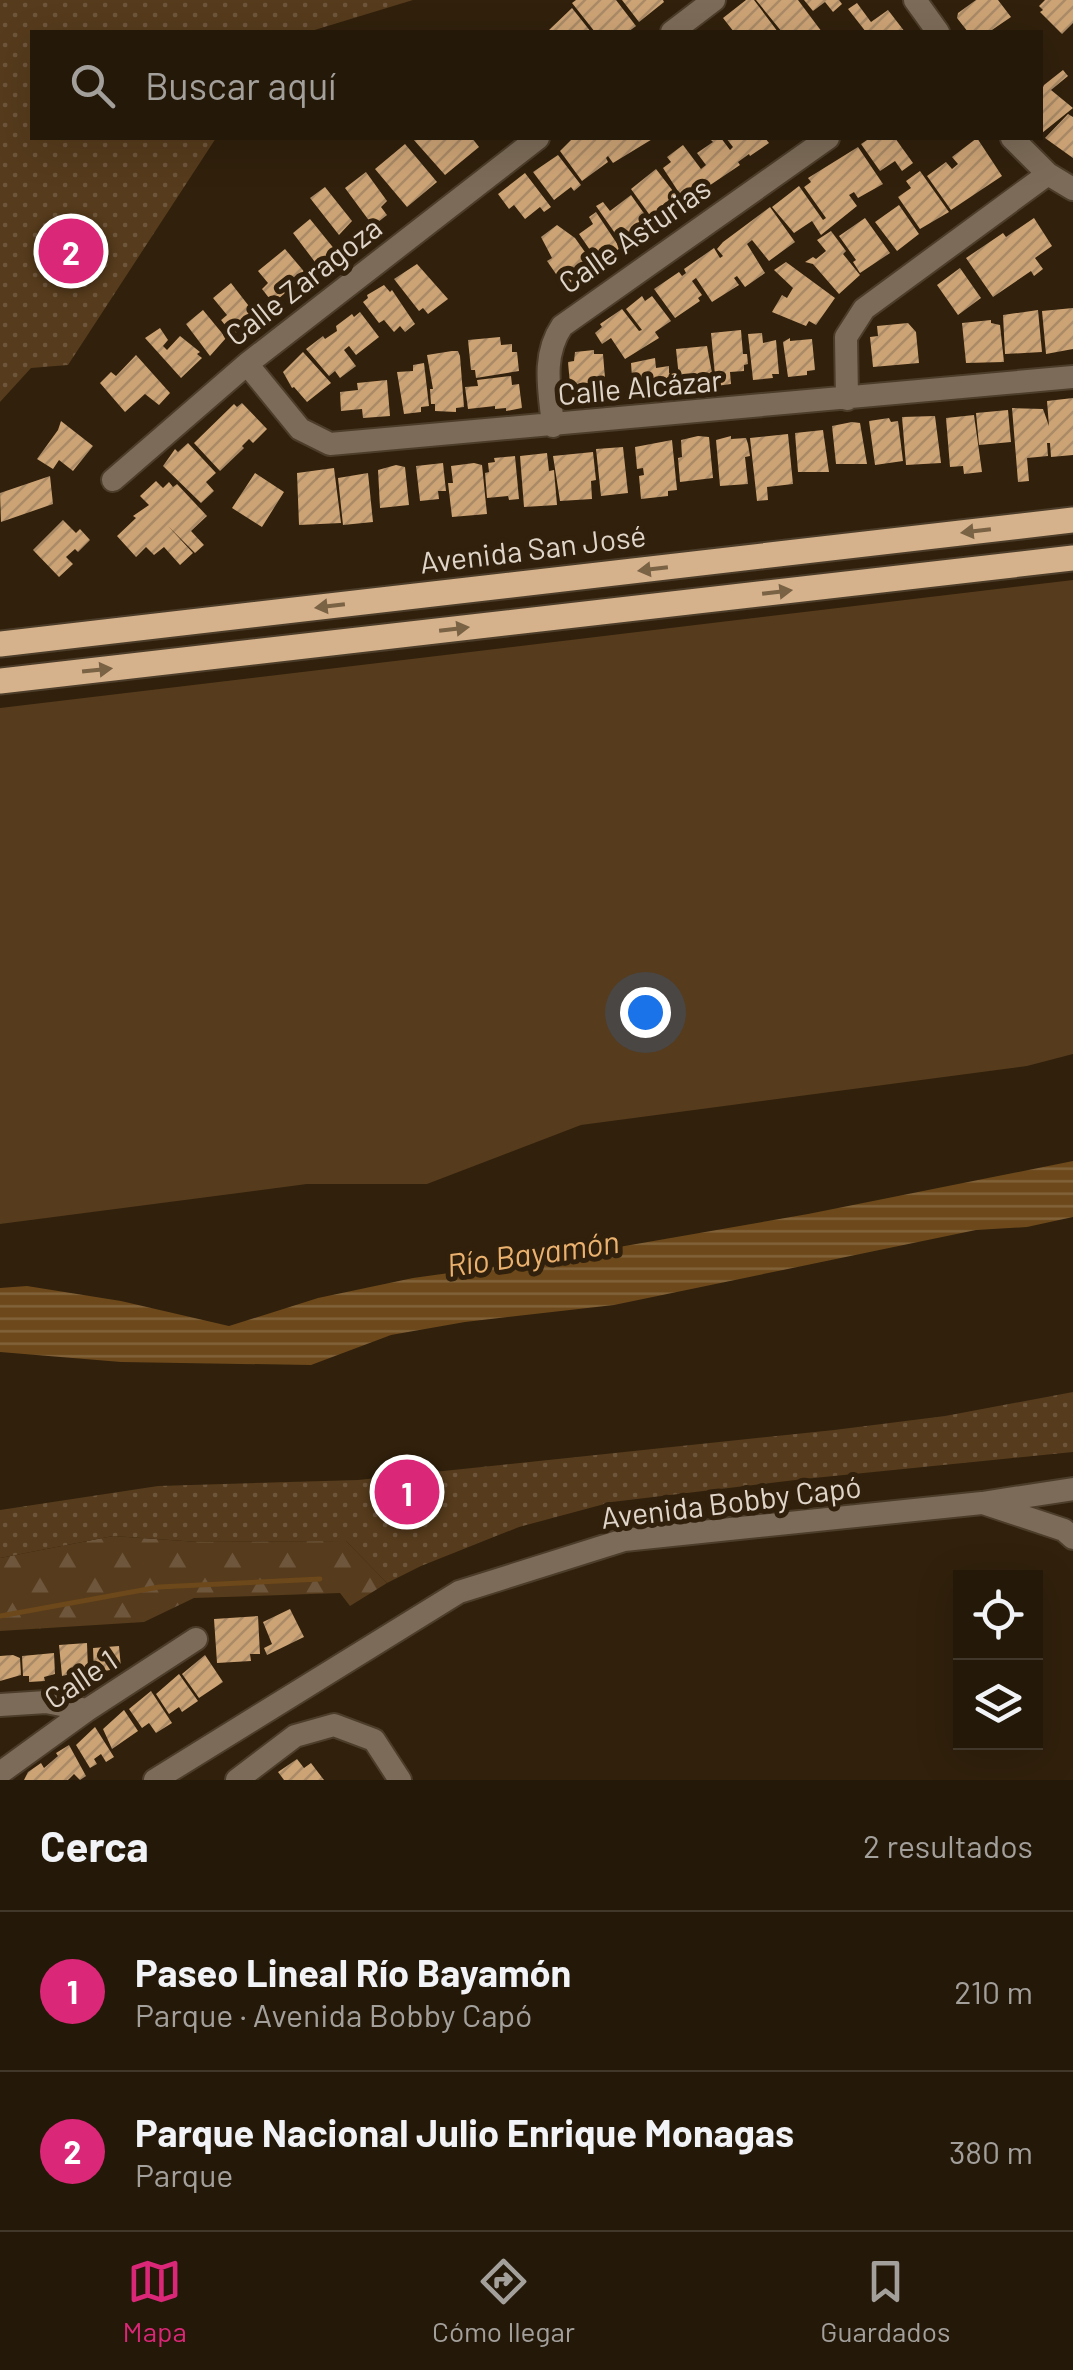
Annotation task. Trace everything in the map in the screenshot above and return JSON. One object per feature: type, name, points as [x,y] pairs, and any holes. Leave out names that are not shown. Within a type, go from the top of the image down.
[{"type":"main road","name":"Avenida San José","points":[[0,644],[1073,520]]},
{"type":"main road","points":[[0,681],[1073,558]]},
{"type":"street","points":[[675,30],[714,0]]},
{"type":"street","points":[[916,0],[937,30]]},
{"type":"street","name":"Calle Zaragoza","points":[[113,480],[248,364],[535,140]]},
{"type":"street","name":"Calle Asturias","points":[[553,426],[548,364],[550,348],[562,326],[825,140]]},
{"type":"street","points":[[1014,140],[1048,174],[1073,189]]},
{"type":"street","points":[[847,399],[846,337],[864,309],[1048,174]]},
{"type":"street","name":"Calle Alcázar","points":[[248,364],[300,429],[330,444],[1073,377]]},
{"type":"street","name":"Avenida Bobby Capó","points":[[155,1780],[459,1592],[624,1540],[982,1503],[1073,1488]]},
{"type":"street","points":[[982,1503],[1064,1530],[1073,1538]]},
{"type":"street","name":"Calle 1","points":[[0,1773],[196,1639]]},
{"type":"street","points":[[0,1704],[46,1702],[88,1710]]},
{"type":"street","points":[[237,1780],[296,1736],[334,1726],[374,1740],[400,1780]]},
{"type":"green space","points":[[0,0],[413,0],[315,30],[30,30],[30,140],[215,140],[68,365],[31,368],[0,402]]},
{"type":"green space","points":[[1073,580],[1073,1054],[1027,1066],[581,1125],[427,1184],[307,1184],[0,1224],[0,708]]},
{"type":"green space","points":[[1073,1392],[1073,1452],[612,1502],[519,1527],[387,1583],[346,1541],[198,1542],[113,1536],[0,1558],[0,1510],[158,1486],[358,1480],[834,1430],[945,1416]]},
{"type":"green space","points":[[113,1536],[198,1542],[346,1541],[387,1583],[350,1606],[340,1593],[194,1598],[144,1622],[0,1631],[0,1558]]},
{"type":"shaded area","points":[[1073,1161],[1073,1217],[1027,1227],[976,1230],[614,1305],[465,1322],[391,1335],[311,1365],[121,1362],[0,1352],[0,1288],[27,1286],[121,1301],[229,1326],[318,1298],[413,1278],[550,1259],[808,1214]]},
{"type":"building","points":[[616,0],[636,26],[631,30],[593,30],[572,3]]},
{"type":"building","points":[[622,0],[663,0],[664,2],[639,22]]},
{"type":"building","points":[[746,0],[754,0],[776,30],[732,30],[723,18]]},
{"type":"building","points":[[756,0],[798,0],[820,30],[780,30]]},
{"type":"building","points":[[804,0],[839,0],[842,4],[833,12],[825,2],[813,11]]},
{"type":"building","points":[[976,0],[998,0],[1011,17],[992,30],[966,30],[957,18]]},
{"type":"building","points":[[1045,0],[1073,0],[1073,23],[1062,34],[1040,12],[1043,10],[1039,6]]},
{"type":"building","points":[[857,3],[871,22],[888,10],[903,30],[864,30],[848,9]]},
{"type":"building","points":[[572,8],[589,30],[549,30]]},
{"type":"building","points":[[1063,70],[1068,76],[1051,90],[1073,108],[1043,132],[1043,87]]},
{"type":"building","points":[[1068,114],[1073,117],[1073,158],[1045,138]]},
{"type":"building","points":[[414,140],[474,140],[479,147],[445,175]]},
{"type":"building","points":[[571,140],[651,140],[613,163],[608,156],[608,162],[582,181],[560,151]]},
{"type":"building","points":[[722,140],[730,150],[733,147],[728,140],[769,143],[685,202],[663,168],[671,162],[667,157],[683,145],[701,169],[706,165],[697,153]]},
{"type":"building","points":[[867,140],[896,140],[913,163],[902,171],[895,161],[880,171],[861,144]]},
{"type":"building","points":[[978,140],[1002,176],[951,210],[927,176],[946,162],[952,169],[958,164],[952,157]]},
{"type":"building","points":[[405,144],[437,182],[407,207],[375,169]]},
{"type":"building","points":[[858,147],[883,184],[858,198],[854,192],[849,195],[857,206],[821,235],[812,221],[794,233],[772,207],[799,186],[823,220],[826,218],[804,187],[811,182],[808,178]]},
{"type":"building","points":[[558,155],[581,185],[574,191],[571,187],[554,200],[533,172]]},
{"type":"building","points":[[656,169],[683,204],[666,220],[662,216],[654,221],[631,189]]},
{"type":"building","points":[[920,171],[949,212],[920,229],[898,197],[911,188],[906,181]]},
{"type":"building","points":[[366,172],[387,201],[381,207],[387,215],[373,226],[345,188]]},
{"type":"building","points":[[525,173],[551,207],[544,212],[540,207],[525,219],[514,205],[509,209],[498,194]]},
{"type":"building","points":[[325,187],[352,221],[339,235],[310,198]]},
{"type":"building","points":[[631,195],[653,226],[624,246],[596,206],[603,202],[610,211]]},
{"type":"building","points":[[899,205],[919,234],[897,251],[875,222]]},
{"type":"building","points":[[770,207],[795,242],[769,261],[752,240],[747,244],[765,273],[745,287],[737,276],[734,278],[739,285],[712,302],[696,278],[692,281],[702,295],[700,301],[675,318],[654,289],[679,272],[682,276],[686,273],[684,269],[714,248],[720,258],[723,256],[717,249],[723,242]]},
{"type":"building","points":[[596,212],[620,248],[599,263],[579,234],[593,224],[589,217]]},
{"type":"building","points":[[865,218],[890,253],[860,273],[839,236]]},
{"type":"building","points":[[1034,218],[1052,246],[1035,258],[1043,269],[1034,276],[1031,271],[993,297],[966,258]]},
{"type":"building","points":[[310,219],[340,256],[321,270],[293,233]]},
{"type":"building","points":[[557,225],[575,238],[595,266],[565,287],[547,261],[552,258],[541,237]]},
{"type":"building","points":[[831,231],[860,275],[839,294],[813,264],[805,262],[826,251],[817,240]]},
{"type":"building","points":[[285,249],[307,275],[273,303],[262,289],[268,283],[258,271]]},
{"type":"building","points":[[786,262],[835,298],[816,325],[809,321],[806,326],[772,312],[782,295],[787,298],[793,288],[774,270]]},
{"type":"building","points":[[417,264],[448,299],[428,314],[423,308],[419,311],[394,279]]},
{"type":"building","points":[[960,268],[981,298],[958,315],[937,285]]},
{"type":"building","points":[[231,283],[259,319],[233,335],[221,320],[227,315],[213,298]]},
{"type":"building","points":[[384,285],[392,290],[415,324],[405,332],[400,326],[394,332],[384,320],[379,323],[363,302]]},
{"type":"building","points":[[642,296],[645,301],[652,296],[671,321],[655,332],[659,338],[625,359],[611,338],[602,344],[595,333],[602,327],[600,324],[622,309],[642,330],[626,309]]},
{"type":"building","points":[[1073,308],[1073,349],[1046,354],[1042,311]]},
{"type":"building","points":[[203,310],[226,338],[210,356],[186,324]]},
{"type":"building","points":[[1038,310],[1042,352],[1005,354],[1003,315]]},
{"type":"building","points":[[360,312],[379,337],[356,355],[349,346],[344,350],[356,366],[340,378],[335,371],[329,376],[306,349]]},
{"type":"building","points":[[991,320],[1000,325],[1004,362],[966,363],[962,323]]},
{"type":"building","points":[[908,323],[916,332],[919,363],[873,367],[870,337],[878,336],[877,326]]},
{"type":"building","points":[[160,328],[168,340],[163,346],[167,350],[180,336],[200,352],[197,354],[202,358],[181,378],[145,338]]},
{"type":"building","points":[[741,330],[748,364],[744,371],[730,372],[731,384],[716,386],[711,333]]},
{"type":"building","points":[[762,333],[763,343],[776,340],[779,374],[753,380],[748,334]]},
{"type":"building","points":[[500,337],[501,345],[512,344],[512,352],[517,352],[519,371],[476,378],[475,370],[471,370],[468,340]]},
{"type":"building","points":[[790,338],[812,339],[815,370],[807,371],[807,375],[788,377],[783,342]]},
{"type":"building","points":[[707,346],[714,384],[680,387],[676,349]]},
{"type":"building","points":[[594,350],[594,354],[603,354],[606,390],[582,396],[577,393],[576,384],[570,385],[568,362],[574,361],[575,352]]},
{"type":"building","points":[[458,351],[460,356],[464,407],[456,408],[456,412],[435,411],[427,355]]},
{"type":"building","points":[[303,352],[331,383],[307,402],[283,372]]},
{"type":"building","points":[[136,355],[170,393],[159,405],[145,394],[125,412],[100,383],[111,372],[116,376]]},
{"type":"building","points":[[655,358],[656,368],[669,366],[669,373],[677,372],[678,388],[633,391],[631,363]]},
{"type":"building","points":[[424,363],[429,406],[421,407],[421,412],[404,414],[397,372],[413,371],[413,365]]},
{"type":"building","points":[[511,376],[512,385],[519,384],[522,408],[468,409],[465,387],[478,386],[477,380]]},
{"type":"building","points":[[387,380],[390,416],[363,418],[362,409],[341,411],[340,392],[358,390],[357,383]]},
{"type":"building","points":[[1073,398],[1073,455],[1051,457],[1047,443],[1048,456],[1027,458],[1029,481],[1018,482],[1012,408],[1043,409],[1049,426],[1047,401]]},
{"type":"building","points":[[242,403],[267,429],[253,443],[249,439],[220,471],[194,443],[234,404],[237,407]]},
{"type":"building","points":[[1008,410],[1011,442],[979,445],[976,413]]},
{"type":"building","points":[[974,415],[982,472],[964,474],[963,466],[950,467],[946,418]]},
{"type":"building","points":[[935,416],[941,463],[906,465],[902,417]]},
{"type":"building","points":[[889,418],[891,422],[898,421],[903,461],[875,465],[869,421]]},
{"type":"building","points":[[61,421],[93,446],[73,471],[59,460],[53,469],[37,459]]},
{"type":"building","points":[[860,423],[867,464],[836,464],[832,426]]},
{"type":"building","points":[[823,430],[829,472],[798,472],[795,433]]},
{"type":"building","points":[[788,434],[793,484],[767,487],[768,500],[757,501],[750,438]]},
{"type":"building","points":[[709,437],[713,478],[680,482],[681,440]]},
{"type":"building","points":[[746,438],[750,456],[745,457],[748,484],[720,486],[716,440]]},
{"type":"building","points":[[672,440],[677,490],[668,491],[668,496],[641,499],[639,476],[644,475],[643,468],[637,469],[635,447]]},
{"type":"building","points":[[188,443],[216,473],[206,482],[214,491],[201,503],[163,466],[175,449],[178,452]]},
{"type":"building","points":[[623,447],[628,493],[601,496],[596,449]]},
{"type":"building","points":[[593,452],[596,480],[591,481],[592,499],[560,501],[553,456]]},
{"type":"building","points":[[547,453],[549,471],[554,470],[557,505],[524,507],[520,456]]},
{"type":"building","points":[[515,456],[519,499],[487,498],[488,463],[495,462],[494,458]]},
{"type":"building","points":[[443,463],[446,491],[438,491],[439,499],[420,501],[416,466]]},
{"type":"building","points":[[482,465],[487,514],[452,517],[448,483],[453,483],[451,466]]},
{"type":"building","points":[[405,467],[409,505],[380,508],[378,470]]},
{"type":"building","points":[[334,468],[341,523],[299,525],[297,473]]},
{"type":"building","points":[[255,473],[284,492],[262,527],[232,508]]},
{"type":"building","points":[[368,473],[373,522],[343,525],[338,478]]},
{"type":"building","points":[[50,476],[53,504],[1,522],[0,493]]},
{"type":"building","points":[[156,481],[163,488],[169,482],[173,487],[177,484],[207,516],[191,531],[204,545],[195,553],[168,526],[193,553],[180,565],[164,547],[154,555],[146,547],[136,557],[117,536],[136,518],[133,516],[149,505],[140,496]]},
{"type":"building","points":[[63,520],[90,540],[66,557],[73,564],[59,577],[33,550]]},
{"type":"building","points":[[290,1609],[304,1637],[267,1655],[264,1648],[272,1644],[263,1622]]},
{"type":"building","points":[[258,1616],[260,1654],[250,1654],[251,1661],[217,1663],[214,1619]]},
{"type":"building","points":[[87,1643],[88,1670],[62,1676],[59,1645]]},
{"type":"building","points":[[119,1646],[121,1668],[94,1673],[93,1648]]},
{"type":"building","points":[[54,1653],[55,1674],[44,1677],[45,1681],[29,1682],[29,1676],[23,1676],[22,1656]]},
{"type":"building","points":[[205,1655],[223,1682],[199,1698],[182,1674]]},
{"type":"building","points":[[0,1656],[20,1658],[21,1675],[0,1681]]},
{"type":"building","points":[[179,1674],[198,1701],[182,1712],[179,1707],[169,1714],[156,1694]]},
{"type":"building","points":[[151,1691],[172,1723],[156,1733],[149,1723],[142,1728],[129,1709]]},
{"type":"building","points":[[124,1710],[138,1731],[112,1749],[103,1729]]},
{"type":"building","points":[[95,1727],[114,1757],[106,1762],[101,1754],[94,1759],[97,1764],[90,1768],[76,1745]]},
{"type":"building","points":[[69,1745],[86,1776],[80,1780],[74,1774],[68,1780],[24,1780],[28,1772],[41,1763],[44,1768]]},
{"type":"building","points":[[297,1759],[304,1768],[311,1763],[324,1780],[284,1780],[278,1772]]},
{"type":"waterway","points":[[0,1616],[159,1587],[320,1579]]},
{"type":"place","name":"Parque Nacional Julio Enrique Monagas","points":[[71,251]]},
{"type":"place","name":"Paseo Lineal Río Bayamón","points":[[407,1492]]},
{"type":"water label","name":"Río Bayamón","points":[[533,1254]]}]
